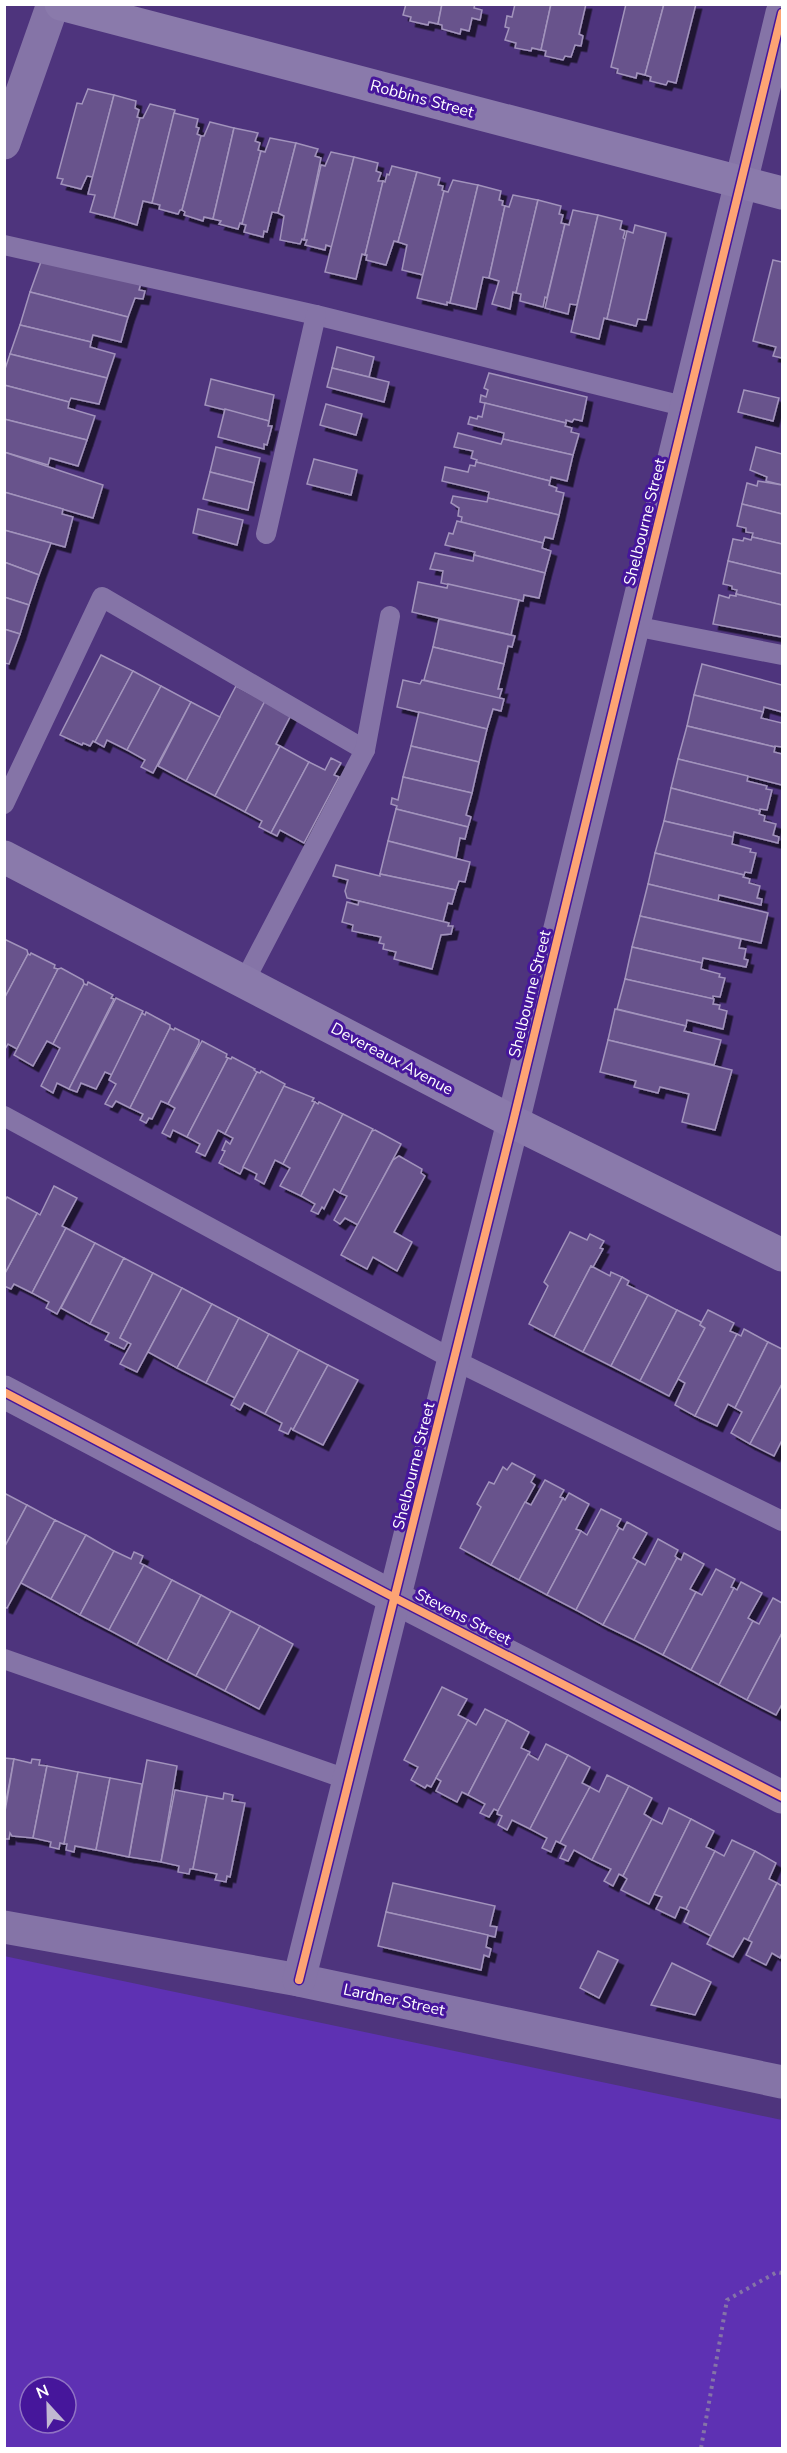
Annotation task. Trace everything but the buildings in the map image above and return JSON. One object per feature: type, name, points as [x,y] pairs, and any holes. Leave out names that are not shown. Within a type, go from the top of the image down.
[{"type":"street","points":[[4,143],[53,4]]},
{"type":"street","name":"Robbins Street","points":[[61,4],[783,193]]},
{"type":"street","name":"Shelbourne Street","points":[[299,1980],[513,1122],[783,13]]},
{"type":"street","name":"Devereaux Avenue","points":[[4,857],[513,1122],[783,1255]]},
{"type":"street","name":"Stevens Street","points":[[4,1392],[395,1598],[783,1797]]},
{"type":"street","name":"Lardner Street","points":[[4,1927],[299,1980],[783,2082]]},
{"type":"lane","points":[[4,245],[316,315],[687,407]]},
{"type":"lane","points":[[266,534],[316,315]]},
{"type":"lane","points":[[4,804],[102,597],[365,750]]},
{"type":"lane","points":[[244,982],[365,750],[390,616]]},
{"type":"lane","points":[[634,626],[783,655]]},
{"type":"lane","points":[[4,1116],[454,1360],[783,1521]]},
{"type":"lane","points":[[4,1659],[349,1780]]},
{"type":"path","points":[[701,2448],[727,2300],[777,2272],[783,2273]]},
{"type":"shaded area","points":[[4,1956],[782,2120],[782,2448],[5,2448]]},
{"type":"cycle path","points":[[299,1980],[513,1122],[782,13]]},
{"type":"cycle path","points":[[4,1392],[395,1598],[782,1797]]}]
